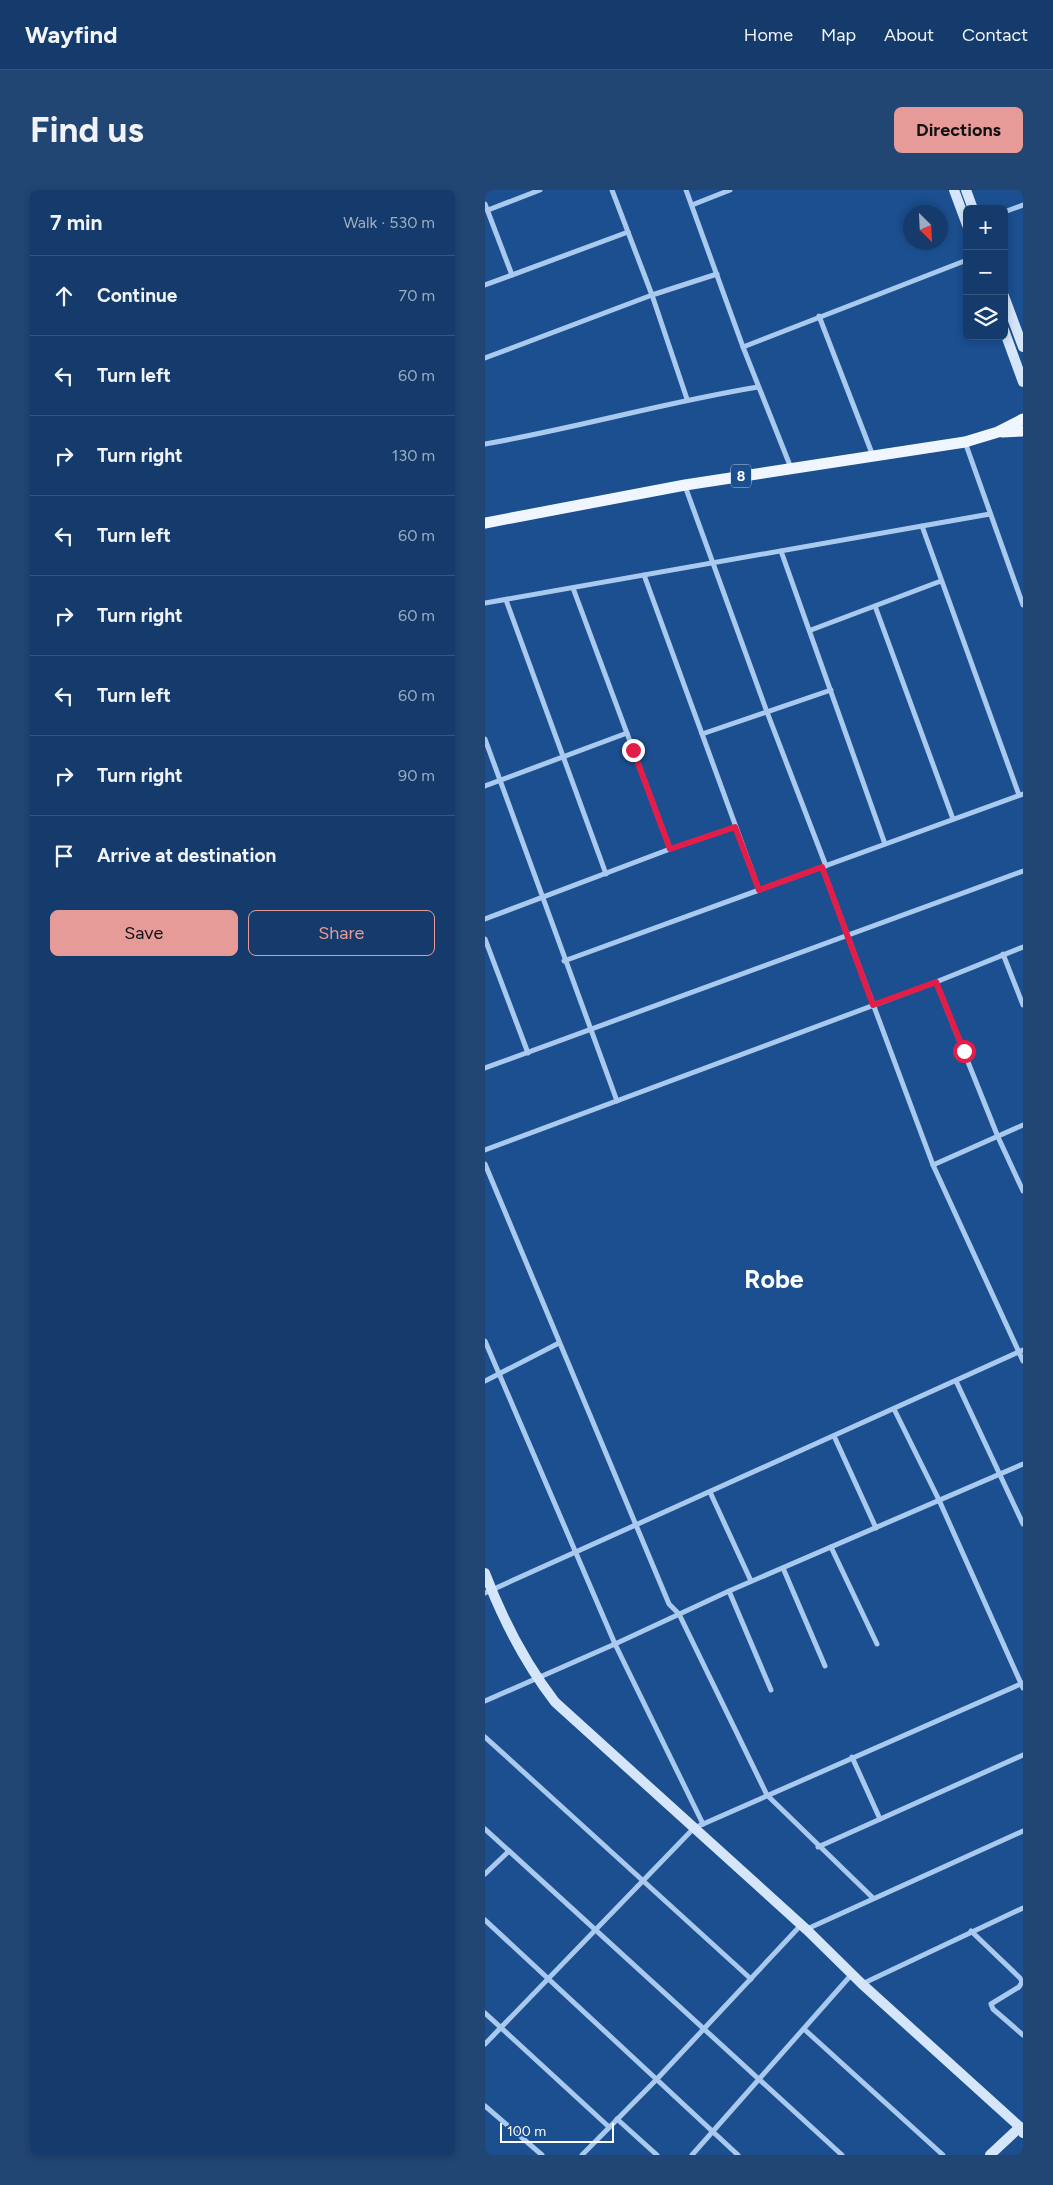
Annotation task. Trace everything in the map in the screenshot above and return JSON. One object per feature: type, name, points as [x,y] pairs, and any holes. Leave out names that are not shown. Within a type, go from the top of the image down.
[{"type":"main road","name":"8","points":[[485,523],[685,485],[965,442],[998,432],[1023,419]]},
{"type":"main road","name":"8","points":[[998,432],[1023,431]]},
{"type":"street","points":[[488,210],[540,190]]},
{"type":"street","points":[[612,190],[687,399]]},
{"type":"street","points":[[687,190],[743,347],[791,468]]},
{"type":"street","points":[[692,204],[730,190]]},
{"type":"street","points":[[954,190],[963,214]]},
{"type":"street","points":[[966,190],[972,205]]},
{"type":"street","points":[[485,204],[512,275]]},
{"type":"street","points":[[1008,211],[1023,205]]},
{"type":"street","points":[[485,285],[627,232]]},
{"type":"street","points":[[743,347],[963,262]]},
{"type":"street","points":[[485,358],[651,295],[717,274]]},
{"type":"street","points":[[1008,307],[1023,347]]},
{"type":"street","points":[[819,316],[873,457]]},
{"type":"street","points":[[1008,340],[1023,382]]},
{"type":"street","points":[[485,444],[536,435],[687,399],[758,387]]},
{"type":"street","points":[[965,442],[1023,605]]},
{"type":"street","points":[[685,485],[824,866],[847,936],[933,1165],[1021,1351],[1023,1361]]},
{"type":"street","points":[[485,603],[990,514]]},
{"type":"street","points":[[564,961],[1021,794],[922,526]]},
{"type":"street","points":[[781,551],[811,630],[885,844]]},
{"type":"street","points":[[644,575],[759,890]]},
{"type":"street","points":[[811,630],[941,581]]},
{"type":"street","points":[[573,588],[670,849]]},
{"type":"street","points":[[506,600],[606,874]]},
{"type":"street","points":[[875,606],[953,819]]},
{"type":"street","points":[[702,734],[831,690]]},
{"type":"street","points":[[485,786],[627,733]]},
{"type":"street","points":[[485,739],[541,898],[617,1101]]},
{"type":"street","points":[[485,919],[670,849],[735,827]]},
{"type":"street","points":[[485,1068],[1023,871]]},
{"type":"street","points":[[485,940],[528,1052]]},
{"type":"street","points":[[485,1150],[936,982],[1023,947]]},
{"type":"street","points":[[1003,954],[1023,1005]]},
{"type":"street","points":[[936,982],[998,1137],[1023,1191]]},
{"type":"street","points":[[933,1165],[1023,1125]]},
{"type":"street","points":[[485,1164],[634,1526],[669,1604],[679,1614],[767,1795],[818,1847],[873,1898]]},
{"type":"street","points":[[485,1341],[615,1644],[699,1826]]},
{"type":"street","points":[[485,1381],[559,1343]]},
{"type":"street","points":[[488,1592],[1021,1351]]},
{"type":"street","points":[[956,1381],[1023,1524]]},
{"type":"street","points":[[485,2044],[643,1879],[699,1826],[852,1757],[1022,1685],[939,1500],[895,1409]]},
{"type":"street","points":[[835,1436],[875,1528]]},
{"type":"street","points":[[485,1701],[615,1644],[751,1581],[1023,1464]]},
{"type":"street","points":[[710,1492],[751,1581]]},
{"type":"street","points":[[831,1547],[877,1644]]},
{"type":"street","points":[[783,1568],[825,1666]]},
{"type":"street","points":[[485,1573],[488,1592],[537,1679],[555,1702],[699,1826],[862,1984],[1022,2128],[990,2155]]},
{"type":"street","points":[[729,1591],[771,1690]]},
{"type":"street","points":[[485,1737],[751,1978]]},
{"type":"street","points":[[818,1847],[1023,1755]]},
{"type":"street","points":[[852,1757],[879,1819]]},
{"type":"street","points":[[485,1829],[842,2155]]},
{"type":"street","points":[[581,2155],[657,2080],[751,1978],[804,1927],[1023,1831]]},
{"type":"street","points":[[485,1874],[509,1851]]},
{"type":"street","points":[[862,1984],[1023,1908]]},
{"type":"street","points":[[485,1920],[738,2155]]},
{"type":"street","points":[[971,1931],[1020,1978],[1022,1982],[1019,1987],[991,2004],[993,2009],[1023,2035]]},
{"type":"street","points":[[692,2155],[852,1974]]},
{"type":"street","points":[[485,2013],[609,2127]]},
{"type":"street","points":[[804,2029],[943,2155]]},
{"type":"street","points":[[485,2106],[542,2155]]},
{"type":"street","points":[[617,2119],[657,2155]]},
{"type":"district","name":"Robe","points":[[774,1279]]},
{"type":"route","points":[[633,750],[670,849],[735,827],[759,890],[822,867],[873,1005],[936,982],[964,1051]]}]
